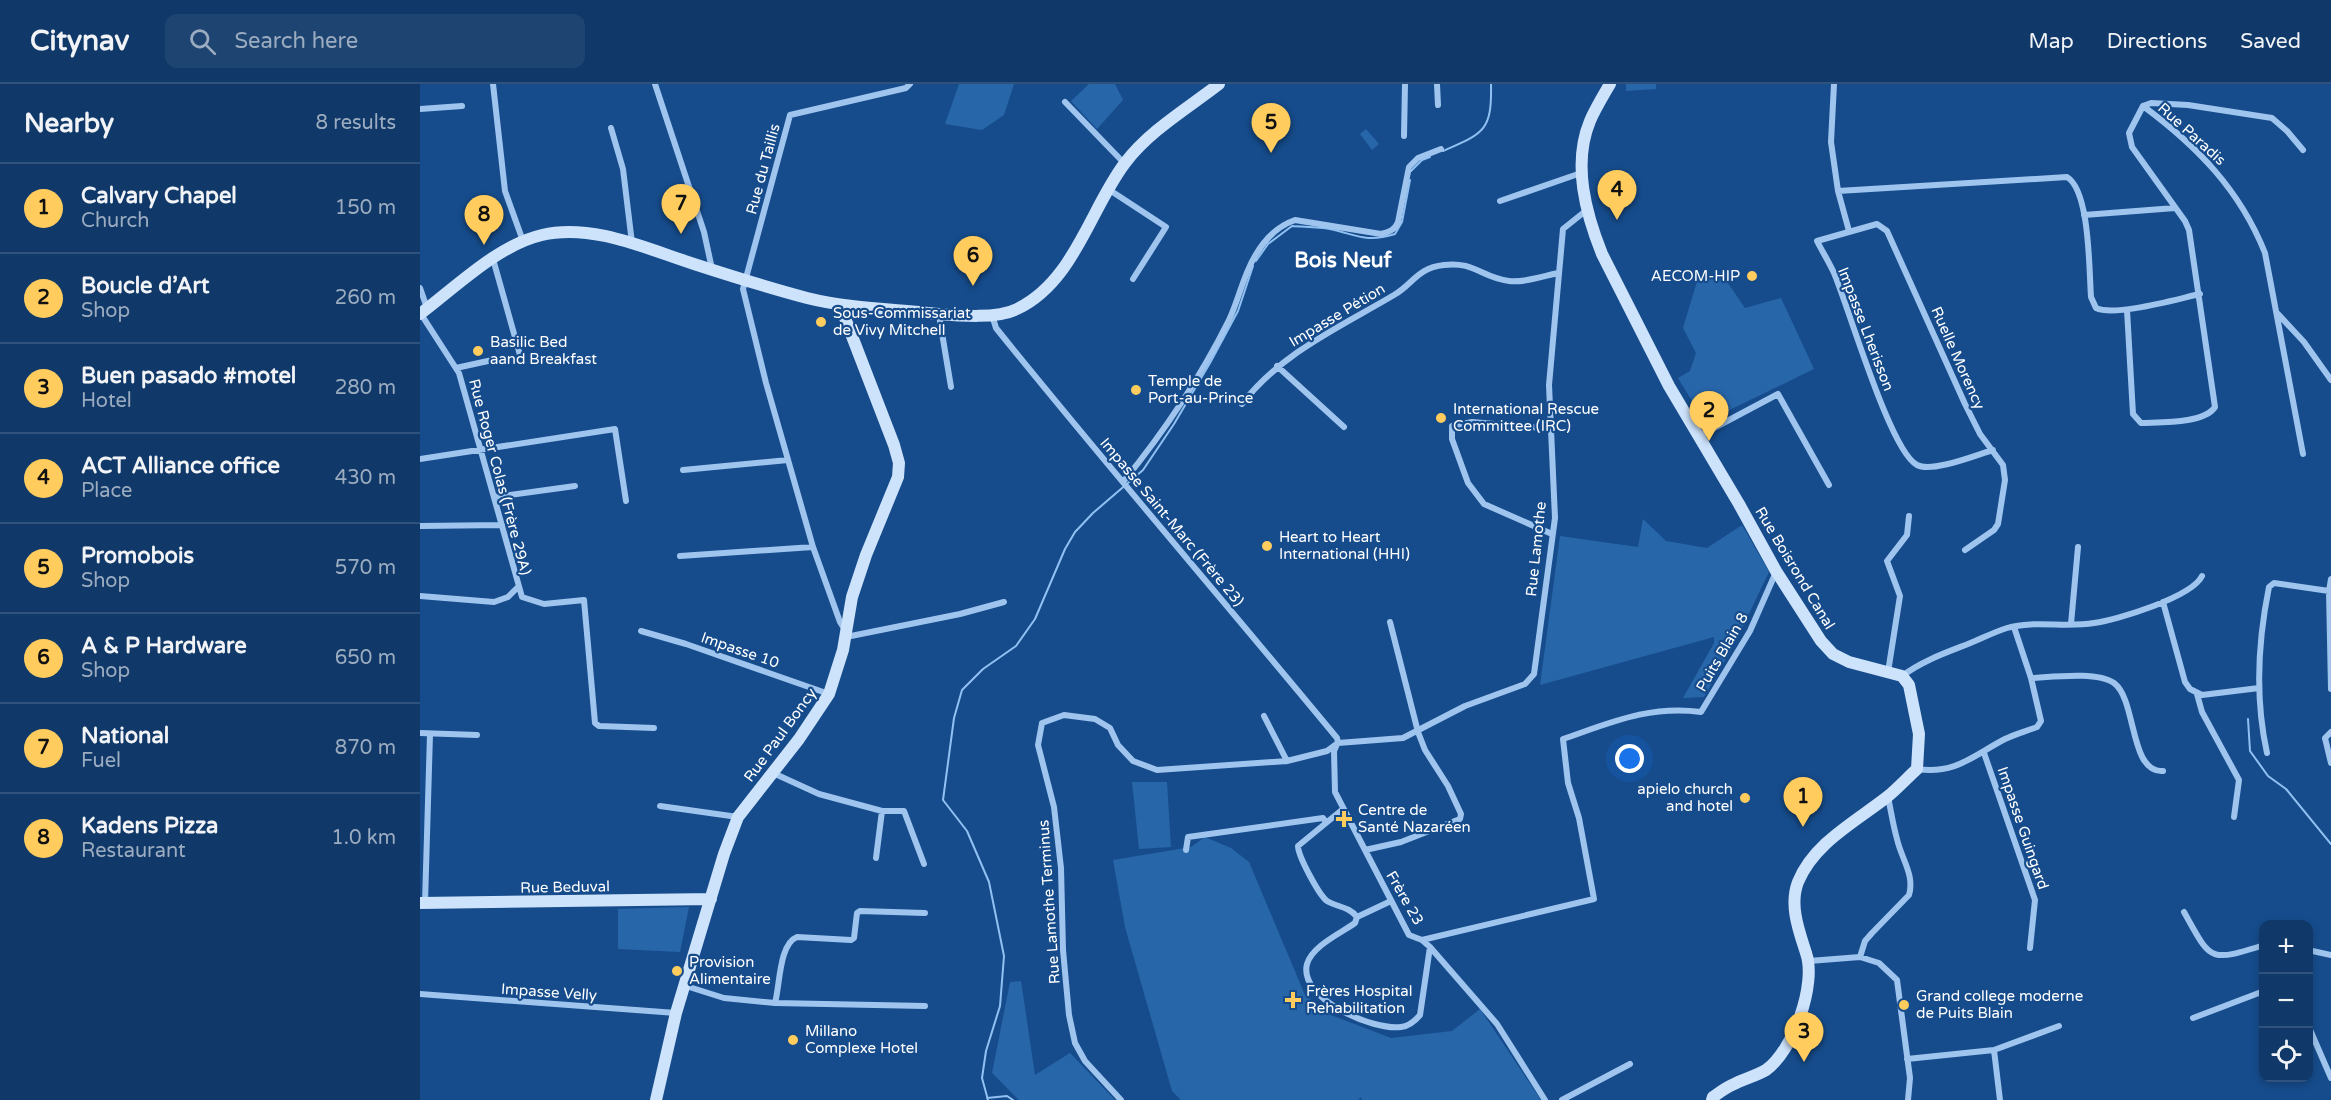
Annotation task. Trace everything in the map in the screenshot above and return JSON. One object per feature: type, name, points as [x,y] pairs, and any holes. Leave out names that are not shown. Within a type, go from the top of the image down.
[{"type":"street","points":[[493,84],[505,191],[523,241]]},
{"type":"street","points":[[655,84],[704,232],[712,270]]},
{"type":"street","name":"Rue du Taillis","points":[[744,280],[790,115],[906,88],[910,84]]},
{"type":"street","points":[[422,312],[493,259],[523,241],[545,234],[572,232],[632,243],[744,280],[840,305],[939,314],[1002,314],[1017,309],[1034,299],[1049,285],[1086,231],[1108,189],[1125,164],[1148,139],[1219,84]]},
{"type":"street","points":[[1404,136],[1405,84]]},
{"type":"street","points":[[1437,84],[1438,105]]},
{"type":"street","name":"Rue Boisrond Canal","points":[[1610,84],[1589,123],[1581,156],[1581,173],[1588,209],[1602,255],[1647,345],[1776,571],[1821,641],[1833,654],[1849,662],[1902,676]]},
{"type":"street","points":[[1834,84],[1832,142],[1838,191],[1849,231]]},
{"type":"street","points":[[1065,102],[1125,164]]},
{"type":"street","points":[[2143,106],[2151,103],[2188,105],[2272,118],[2288,131],[2304,150]]},
{"type":"street","points":[[420,109],[462,106]]},
{"type":"street","name":"Rue Paradis","points":[[2127,310],[2135,419],[2141,423],[2202,418],[2211,413],[2215,407],[2189,230],[2133,147],[2129,133],[2143,106],[2187,142],[2229,186],[2254,225],[2265,253],[2303,454]]},
{"type":"street","points":[[611,128],[623,169],[632,243]]},
{"type":"street","points":[[1123,482],[1153,445],[1188,392],[1228,321],[1255,255],[1275,231],[1295,220],[1381,234],[1388,233],[1396,227],[1398,222],[1408,167],[1418,158],[1441,149]]},
{"type":"street","points":[[1500,201],[1581,173]]},
{"type":"street","points":[[1838,191],[2067,177],[2076,186],[2084,215],[2093,304],[2100,310],[2127,310],[2200,294]]},
{"type":"street","points":[[1108,189],[1166,227],[1133,279]]},
{"type":"street","points":[[2084,215],[2175,208]]},
{"type":"street","name":"Rue Lamothe","points":[[1338,743],[1403,738],[1465,706],[1525,684],[1534,674],[1555,518],[1549,385],[1563,229],[1588,209]]},
{"type":"street","name":"Ruelle Morency","points":[[1817,241],[1877,224],[1887,231],[1965,404],[1980,434],[2003,465],[2001,510],[1998,524],[1994,530],[1965,550]]},
{"type":"street","name":"Impasse Lherisson","points":[[1817,241],[1834,272],[1890,426],[1908,458],[1922,467],[1937,466],[1993,450]]},
{"type":"street","points":[[493,259],[520,355]]},
{"type":"street","name":"Impasse Pétion","points":[[1242,404],[1256,386],[1277,366],[1354,316],[1396,294],[1422,271],[1442,265],[1464,264],[1510,282],[1558,273]]},
{"type":"street","points":[[744,280],[743,289],[788,460],[813,547],[845,634],[960,614],[1004,602]]},
{"type":"street","name":"Rue Roger Colas (Frère 29A)","points":[[420,288],[422,312],[456,368],[482,449],[522,597],[544,604],[584,600],[595,723],[599,726],[654,728]]},
{"type":"street","name":"Rue Paul Boncy","points":[[656,1100],[676,1013],[724,854],[738,817],[799,739],[829,694],[852,597],[866,555],[893,494],[898,477],[899,463],[840,305]]},
{"type":"street","points":[[939,314],[951,387]]},
{"type":"street","points":[[2278,314],[2304,342],[2331,380]]},
{"type":"street","name":"Impasse Saint-Marc (Frère 23)","points":[[992,315],[996,328],[1058,406],[1337,738],[1338,743]]},
{"type":"street","points":[[456,368],[497,359]]},
{"type":"street","points":[[1277,366],[1344,428]]},
{"type":"street","points":[[1699,436],[1778,394],[1829,485]]},
{"type":"street","points":[[1552,429],[1472,422],[1452,426],[1452,439],[1468,483],[1484,504],[1552,534]]},
{"type":"street","points":[[420,459],[615,429],[626,501]]},
{"type":"street","points":[[683,470],[788,460]]},
{"type":"street","points":[[495,497],[575,486]]},
{"type":"street","points":[[1888,673],[1900,596],[1887,561],[1907,535],[1909,516]]},
{"type":"street","points":[[420,526],[502,525]]},
{"type":"street","points":[[680,556],[813,547]]},
{"type":"street","points":[[2071,624],[2078,547]]},
{"type":"street","name":"Puits Blain 8","points":[[1422,940],[1594,899],[1579,818],[1568,783],[1563,739],[1640,713],[1684,710],[1701,712],[1750,631],[1776,571]]},
{"type":"street","points":[[1709,1099],[1731,1085],[1765,1070],[1777,1060],[1789,1043],[1800,1017],[1806,993],[1809,961],[1795,912],[1797,885],[1803,871],[1843,828],[1888,796],[1917,769],[1919,734],[1916,709],[1909,685],[1902,676],[1916,666],[2014,627],[2093,623],[2125,616],[2163,602],[2195,584],[2202,576]]},
{"type":"street","points":[[2331,579],[2329,591],[2331,689]]},
{"type":"street","points":[[2267,753],[2261,723],[2259,688],[2265,605],[2270,584],[2329,591]]},
{"type":"street","name":"Rue Roger Colas (Frère 29A)","points":[[420,596],[494,602],[508,597],[518,587]]},
{"type":"street","points":[[2163,602],[2185,682],[2197,694],[2202,712],[2239,780],[2234,817]]},
{"type":"street","points":[[1365,850],[1401,842],[1460,819],[1461,814],[1448,786],[1425,750],[1418,732],[1390,622]]},
{"type":"street","points":[[1917,769],[1932,771],[1951,768],[1984,753],[2006,739],[2037,727],[2040,721],[2031,678],[2014,627]]},
{"type":"street","name":"Impasse 10","points":[[641,631],[686,644],[829,694]]},
{"type":"street","points":[[2031,678],[2089,676],[2103,678],[2114,683],[2122,692],[2140,752],[2147,765],[2156,772],[2163,771]]},
{"type":"street","points":[[2197,694],[2259,688]]},
{"type":"street","name":"Rue Lamothe Terminus","points":[[1121,1100],[1085,1062],[1075,1043],[1069,1015],[1063,950],[1061,868],[1054,807],[1038,745],[1042,723],[1064,715],[1095,719],[1110,728],[1119,745],[1133,761],[1157,770],[1287,761],[1327,751],[1338,743]]},
{"type":"street","points":[[1264,716],[1287,761]]},
{"type":"street","points":[[2331,732],[2325,738],[2331,763]]},
{"type":"street","points":[[420,733],[477,735]]},
{"type":"street","points":[[422,903],[424,810],[430,734]]},
{"type":"street","name":"Frère 23","points":[[1338,743],[1334,751],[1335,792],[1409,935],[1422,940],[1430,947],[1497,1024],[1545,1100]]},
{"type":"street","name":"Impasse Guingard","points":[[1984,753],[2035,900],[2030,948]]},
{"type":"street","points":[[772,773],[819,794],[882,811],[903,810],[924,864]]},
{"type":"street","points":[[1860,957],[1865,941],[1909,895],[1911,889],[1911,878],[1897,843],[1888,796]]},
{"type":"street","points":[[660,806],[738,817]]},
{"type":"street","points":[[1343,809],[1298,846],[1299,854],[1326,900],[1354,913],[1357,917]]},
{"type":"street","points":[[876,858],[882,811]]},
{"type":"street","points":[[1186,850],[1188,837],[1323,818],[1326,822]]},
{"type":"street","name":"Rue Beduval","points":[[422,903],[711,899]]},
{"type":"street","points":[[1391,901],[1357,917],[1355,923],[1315,951],[1307,965],[1308,978],[1316,993],[1365,1023],[1387,1028],[1403,1027],[1414,1022],[1420,1015],[1430,947]]},
{"type":"street","points":[[776,1003],[784,951],[792,939],[797,937],[851,940],[854,938],[857,913],[860,911],[925,914]]},
{"type":"street","points":[[2184,912],[2209,952],[2224,956],[2259,946]]},
{"type":"street","points":[[2313,951],[2331,956]]},
{"type":"street","points":[[1809,961],[1860,957],[1878,963],[1897,980],[1910,1077],[1908,1100]]},
{"type":"street","points":[[686,986],[724,998],[776,1003],[925,1006]]},
{"type":"street","points":[[2193,1018],[2259,993]]},
{"type":"street","name":"Impasse Velly","points":[[420,994],[676,1013]]},
{"type":"street","points":[[1908,1059],[1994,1050],[2059,1026]]},
{"type":"street","points":[[2309,1028],[2331,1078]]},
{"type":"street","points":[[1994,1050],[2000,1100]]},
{"type":"street","points":[[1562,1100],[1630,1064]]},
{"type":"shaded area","points":[[959,84],[1014,84],[1004,115],[982,130],[945,124]]},
{"type":"shaded area","points":[[1089,84],[1115,84],[1123,100],[1097,129],[1071,101]]},
{"type":"shaded area","points":[[1626,84],[1656,84],[1656,89],[1626,91]]},
{"type":"shaded area","points":[[1366,129],[1379,144],[1372,150],[1360,134]]},
{"type":"shaded area","points":[[1721,273],[1745,308],[1781,298],[1814,369],[1705,422],[1678,378],[1690,371],[1696,353],[1683,328],[1698,278]]},
{"type":"shaded area","points":[[1643,519],[1666,541],[1707,548],[1742,525],[1769,572],[1735,643],[1704,697],[1683,698],[1714,643],[1714,637],[1540,685],[1560,536],[1638,547]]},
{"type":"shaded area","points":[[1132,782],[1167,782],[1171,847],[1139,849]]},
{"type":"shaded area","points":[[1205,837],[1231,848],[1249,862],[1305,995],[1331,1015],[1391,1038],[1452,1031],[1480,1009],[1541,1100],[1362,1100],[1361,1097],[1358,1100],[1181,1100],[1172,1091],[1125,927],[1113,860],[1191,847]]},
{"type":"shaded area","points":[[689,907],[680,952],[618,949],[618,909]]},
{"type":"shaded area","points":[[1021,981],[1035,1075],[1070,1053],[1115,1100],[1019,1100],[992,1073],[1010,982]]},
{"type":"waterway","points":[[1443,151],[1468,140],[1483,128],[1490,112],[1491,84]]},
{"type":"waterway","points":[[1411,171],[1422,160],[1430,157]]},
{"type":"waterway","points":[[1256,261],[1268,244],[1292,226],[1330,229],[1369,238],[1395,234],[1402,222],[1410,180]]},
{"type":"waterway","points":[[988,1100],[982,1078],[986,1051],[1000,1006],[1004,956],[989,882],[967,831],[943,800],[954,718],[962,690],[983,669],[1016,646],[1035,619],[1065,549],[1075,532],[1093,513],[1143,470],[1174,424],[1210,363],[1238,311],[1253,266]]},
{"type":"waterway","points":[[2248,719],[2250,751],[2268,776],[2286,789],[2331,844]]},
{"type":"waterway","points":[[987,1098],[1007,1096],[1013,1100]]},
{"type":"place","name":"Promobois","points":[[1271,153]]},
{"type":"place","name":"ACT Alliance office","points":[[1617,220]]},
{"type":"place","name":"National","points":[[681,234]]},
{"type":"place","name":"Kadens Pizza","points":[[484,245]]},
{"type":"place","name":"AECOM-HIP","points":[[1752,276]]},
{"type":"place","name":"A & P Hardware","points":[[973,286]]},
{"type":"place","name":"Sous-Commissariat de Vivy Mitchell","points":[[821,322]]},
{"type":"place","name":"Basilic Bed aand Breakfast","points":[[478,351]]},
{"type":"place","name":"Temple de Port-au-Prince","points":[[1136,390]]},
{"type":"place","name":"International Rescue Committee (IRC)","points":[[1441,418]]},
{"type":"place","name":"Boucle d’Art","points":[[1709,441]]},
{"type":"place","name":"Heart to Heart International (HHI)","points":[[1267,546]]},
{"type":"place","name":"apielo church and hotel","points":[[1745,798]]},
{"type":"place","name":"Centre de Santé Nazaréen","points":[[1344,819]]},
{"type":"place","name":"Calvary Chapel","points":[[1803,827]]},
{"type":"place","name":"Provision Alimentaire","points":[[677,971]]},
{"type":"place","name":"Frères Hospital Rehabilitation","points":[[1293,1000]]},
{"type":"place","name":"Grand college moderne de Puits Blain","points":[[1904,1005]]},
{"type":"place","name":"Millano Complexe Hotel","points":[[793,1040]]},
{"type":"place","name":"Buen pasado #motel","points":[[1804,1062]]},
{"type":"district","name":"Bois Neuf","points":[[1343,260]]}]
